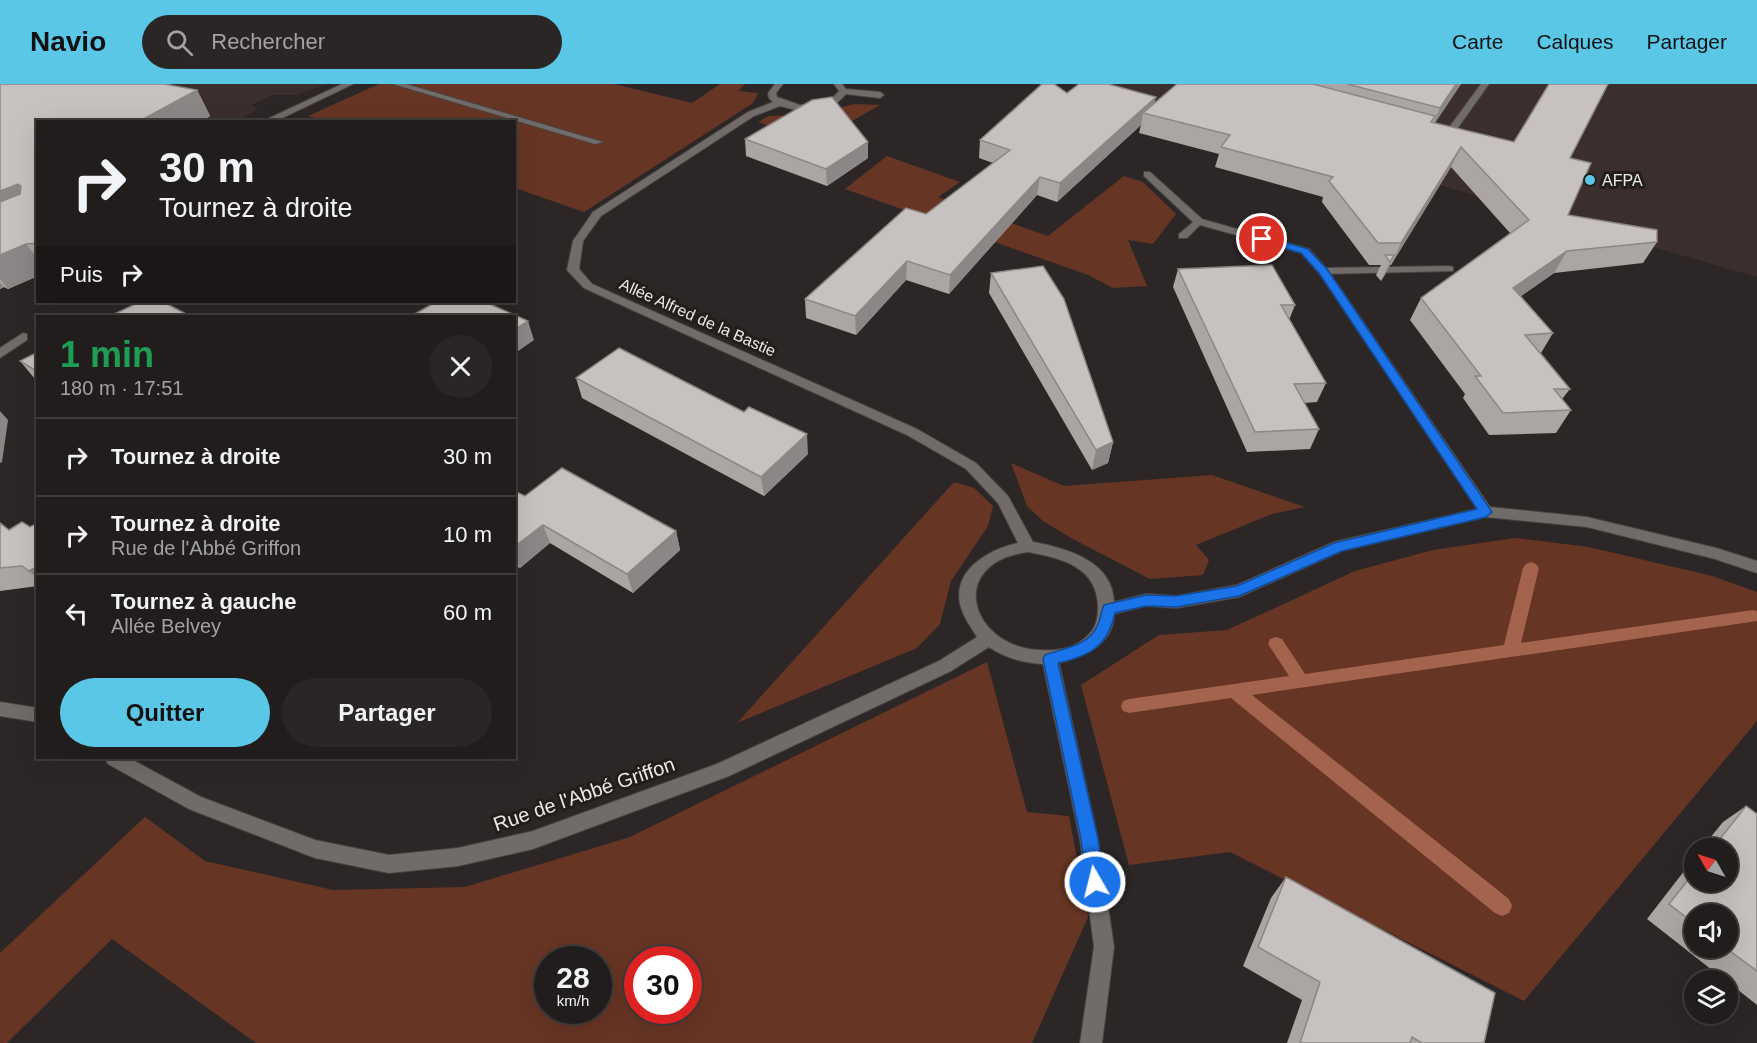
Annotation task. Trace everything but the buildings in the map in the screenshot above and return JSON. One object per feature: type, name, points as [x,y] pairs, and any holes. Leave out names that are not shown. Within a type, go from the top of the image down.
[{"type":"street","points":[[269,120],[349,84]]},
{"type":"street","points":[[397,84],[598,142]]},
{"type":"street","points":[[778,84],[772,93],[779,103],[789,106],[814,108],[835,102],[841,97],[841,88],[880,95]]},
{"type":"street","points":[[1436,134],[1447,137],[1485,84]]},
{"type":"street","name":"Allée Alfred de la Bastie","points":[[779,103],[752,114],[597,214],[578,241],[573,270],[588,286],[912,432],[971,466],[1003,500],[1028,548]]},
{"type":"street","points":[[1147,174],[1198,221],[1305,251],[1323,271],[1486,512]]},
{"type":"street","points":[[1183,236],[1198,221]]},
{"type":"street","points":[[1323,271],[1449,269]]},
{"type":"street","points":[[0,354],[23,337]]},
{"type":"street","points":[[1109,609],[1146,600],[1176,602],[1239,591],[1339,546],[1486,512],[1587,522],[1716,554],[1757,567]]},
{"type":"street","points":[[1028,548],[1052,550],[1075,559],[1093,573],[1105,590],[1109,609],[1105,628],[1094,642],[1074,654],[1050,659],[1023,656],[999,647],[988,639],[973,622],[966,602],[969,584],[978,567],[995,555],[1028,548]]},
{"type":"street","name":"Rue de l'Abbé Griffon","points":[[120,759],[195,803],[315,849],[389,864],[458,857],[532,840],[723,770],[945,666],[988,639]]},
{"type":"street","points":[[1050,659],[1089,839],[1104,947],[1091,1043]]},
{"type":"street","points":[[0,710],[36,715]]},
{"type":"shaded area","points":[[0,84],[327,84],[296,95],[272,95],[252,105],[257,109],[240,120],[36,120]]},
{"type":"shaded area","points":[[379,84],[614,84],[692,103],[720,84],[745,84],[738,91],[758,93],[753,103],[584,212],[516,188],[516,120],[318,120],[308,116]]},
{"type":"shaded area","name":"AFPA","points":[[1089,84],[1757,84],[1757,277]]},
{"type":"shaded area","points":[[855,104],[880,105],[815,142],[758,122],[769,116],[812,114]]},
{"type":"shaded area","points":[[887,156],[960,182],[938,197],[1048,236],[1124,176],[1143,182],[1176,214],[1153,244],[1128,240],[1147,286],[1113,288],[1088,275],[845,189]]},
{"type":"shaded area","points":[[1011,463],[1064,486],[1212,475],[1305,507],[1272,514],[1196,545],[1209,560],[1203,575],[1150,579],[1043,521],[1027,506]]},
{"type":"shaded area","points":[[954,482],[974,488],[993,506],[988,526],[951,581],[940,624],[917,648],[737,723]]},
{"type":"shaded area","points":[[1515,538],[1589,547],[1712,576],[1757,592],[1757,721],[1524,1001],[1230,852],[1129,865],[1081,685],[1159,635],[1227,630],[1355,571],[1433,550]]},
{"type":"shaded area","points":[[987,662],[1027,812],[1069,816],[1088,917],[1032,1043],[256,1043],[112,939],[7,1043],[0,1043],[0,953],[145,817],[205,861],[333,890],[465,887],[630,837]]},
{"type":"waterway","points":[[1511,651],[1531,568]]},
{"type":"waterway","points":[[1511,651],[1753,616]]},
{"type":"waterway","points":[[1276,644],[1301,681]]},
{"type":"waterway","points":[[1129,706],[1511,651]]},
{"type":"waterway","points":[[1234,691],[1502,906]]},
{"type":"place","name":"AFPA","points":[[1590,180]]},
{"type":"route","points":[[1095,882],[1089,839],[1050,659],[1074,654],[1094,642],[1105,628],[1109,609],[1146,600],[1176,602],[1239,591],[1339,546],[1486,512],[1323,271],[1305,251],[1262,239]]}]
